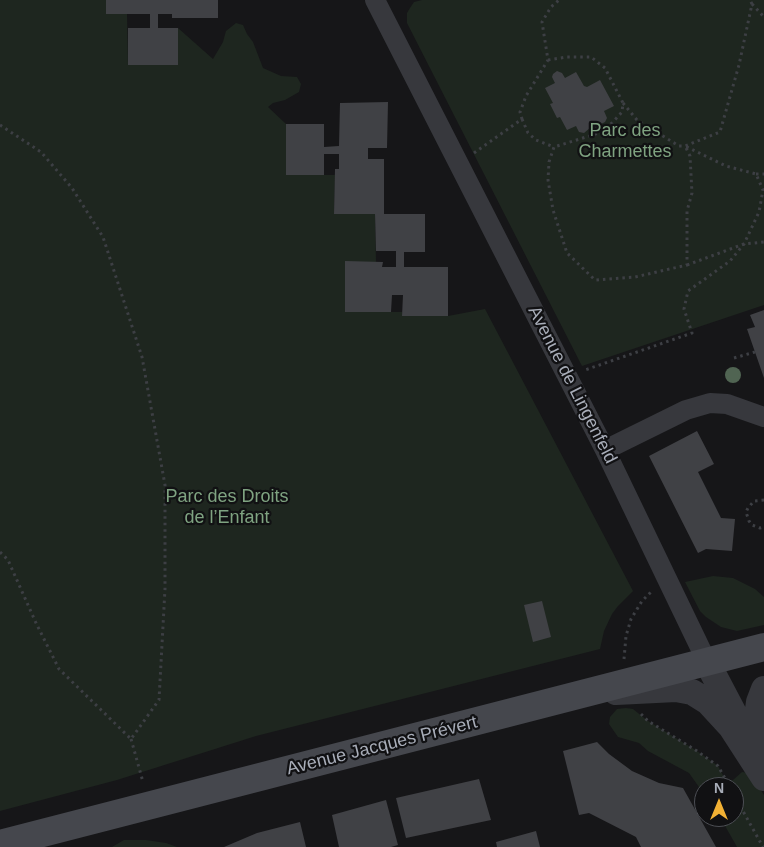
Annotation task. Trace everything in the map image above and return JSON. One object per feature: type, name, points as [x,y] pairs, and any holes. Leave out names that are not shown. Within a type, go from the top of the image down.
[{"type":"main road","name":"Avenue Jacques Prévert","points":[[0,844],[572,696],[630,687],[707,662],[764,647]]},
{"type":"street","name":"Avenue de Lingenfeld","points":[[378,0],[605,450],[707,662],[764,772]]},
{"type":"street","points":[[605,450],[686,410],[710,403],[727,404],[764,417]]},
{"type":"street","points":[[630,687],[676,689],[692,692],[708,702],[731,727],[764,778]]},
{"type":"street","points":[[764,690],[759,702],[756,725],[764,754]]},
{"type":"path","points":[[559,0],[551,7],[542,22],[548,60],[526,96],[520,112],[528,133],[536,140],[554,147],[599,133],[622,112],[623,103]]},
{"type":"path","points":[[548,60],[567,57],[591,57],[605,68],[612,85],[623,103],[637,120],[679,146],[685,146],[720,132],[733,91],[751,2]]},
{"type":"path","points":[[751,2],[764,17]]},
{"type":"path","points":[[480,150],[522,119]]},
{"type":"path","points":[[0,124],[40,152],[72,188],[103,237],[142,357],[165,485],[165,589],[159,700],[131,739]]},
{"type":"path","points":[[685,146],[726,166],[756,174],[764,174]]},
{"type":"path","points":[[685,146],[690,156],[692,193],[687,211],[687,265]]},
{"type":"path","points":[[554,147],[549,162],[548,180],[553,210],[567,253],[595,280],[628,277],[687,265],[744,244],[764,242]]},
{"type":"path","points":[[581,371],[692,333],[684,309],[688,291],[730,261],[744,244],[759,212],[763,190],[756,174]]},
{"type":"path","points":[[734,358],[755,352]]},
{"type":"path","points":[[764,500],[754,501],[746,512],[748,521],[752,525],[760,528],[764,527]]},
{"type":"path","points":[[0,552],[8,560],[59,669],[131,739],[149,806]]},
{"type":"path","points":[[649,592],[631,619],[626,636],[624,664],[640,713],[648,721],[718,766],[724,777]]},
{"type":"path","points":[[744,813],[763,847]]},
{"type":"green space","name":"Parc des Droits de l’Enfant","points":[[0,0],[106,0],[107,14],[127,14],[128,65],[178,65],[178,28],[213,59],[223,42],[226,31],[236,23],[243,25],[253,42],[263,68],[281,76],[297,77],[301,84],[299,92],[268,107],[286,124],[286,175],[335,175],[334,214],[375,214],[376,262],[345,262],[345,312],[402,312],[403,316],[448,316],[485,309],[633,591],[612,614],[604,631],[600,649],[256,736],[117,780],[0,811]]},
{"type":"green space","name":"Parc des Charmettes","points":[[422,0],[764,0],[764,305],[582,366],[407,23],[407,13],[410,8],[414,2]]},
{"type":"green space","points":[[713,576],[733,578],[755,589],[764,597],[764,625],[737,631],[721,627],[706,617],[700,611],[685,582]]},
{"type":"green space","points":[[617,709],[633,709],[648,721],[718,766],[724,777],[694,777],[694,780],[689,773],[648,751],[639,743],[618,737],[609,724],[610,717]]},
{"type":"green space","points":[[742,772],[750,773],[764,795],[764,847],[737,847],[726,827],[744,827],[744,777],[736,777]]},
{"type":"green space","points":[[124,840],[146,840],[177,847],[112,847]]},
{"type":"building","points":[[106,0],[218,0],[218,18],[172,18],[172,14],[158,14],[158,28],[178,28],[178,65],[128,65],[128,28],[150,28],[150,14],[106,14]]},
{"type":"building","points":[[557,71],[562,73],[565,78],[576,72],[584,86],[587,87],[600,80],[614,106],[604,111],[607,118],[605,122],[597,126],[590,124],[591,127],[584,133],[579,132],[576,126],[567,130],[560,117],[557,118],[550,104],[553,103],[545,88],[555,83],[552,77]]},
{"type":"building","points":[[388,102],[387,148],[368,148],[368,159],[384,159],[384,214],[425,214],[425,252],[404,252],[404,267],[448,267],[448,316],[402,316],[403,295],[392,295],[391,312],[345,312],[345,261],[383,262],[382,267],[396,267],[396,251],[376,251],[375,214],[334,214],[335,169],[339,169],[339,154],[324,154],[324,175],[286,175],[286,124],[324,124],[324,147],[339,146],[340,103]]},
{"type":"building","points":[[764,310],[764,378],[747,329],[755,327],[750,315]]},
{"type":"building","points":[[697,431],[714,464],[698,472],[721,518],[735,519],[732,551],[706,549],[698,553],[649,456]]},
{"type":"building","points":[[542,601],[551,637],[533,642],[524,605]]},
{"type":"building","points":[[597,742],[609,754],[632,771],[659,783],[683,788],[694,808],[694,827],[705,827],[716,847],[641,847],[636,837],[589,813],[579,815],[563,751]]},
{"type":"building","points":[[479,779],[491,820],[406,838],[396,798]]},
{"type":"building","points":[[386,800],[398,845],[391,847],[339,847],[332,815]]},
{"type":"building","points":[[300,822],[306,847],[224,847],[257,833]]},
{"type":"building","points":[[536,831],[540,847],[497,847],[496,842]]}]
